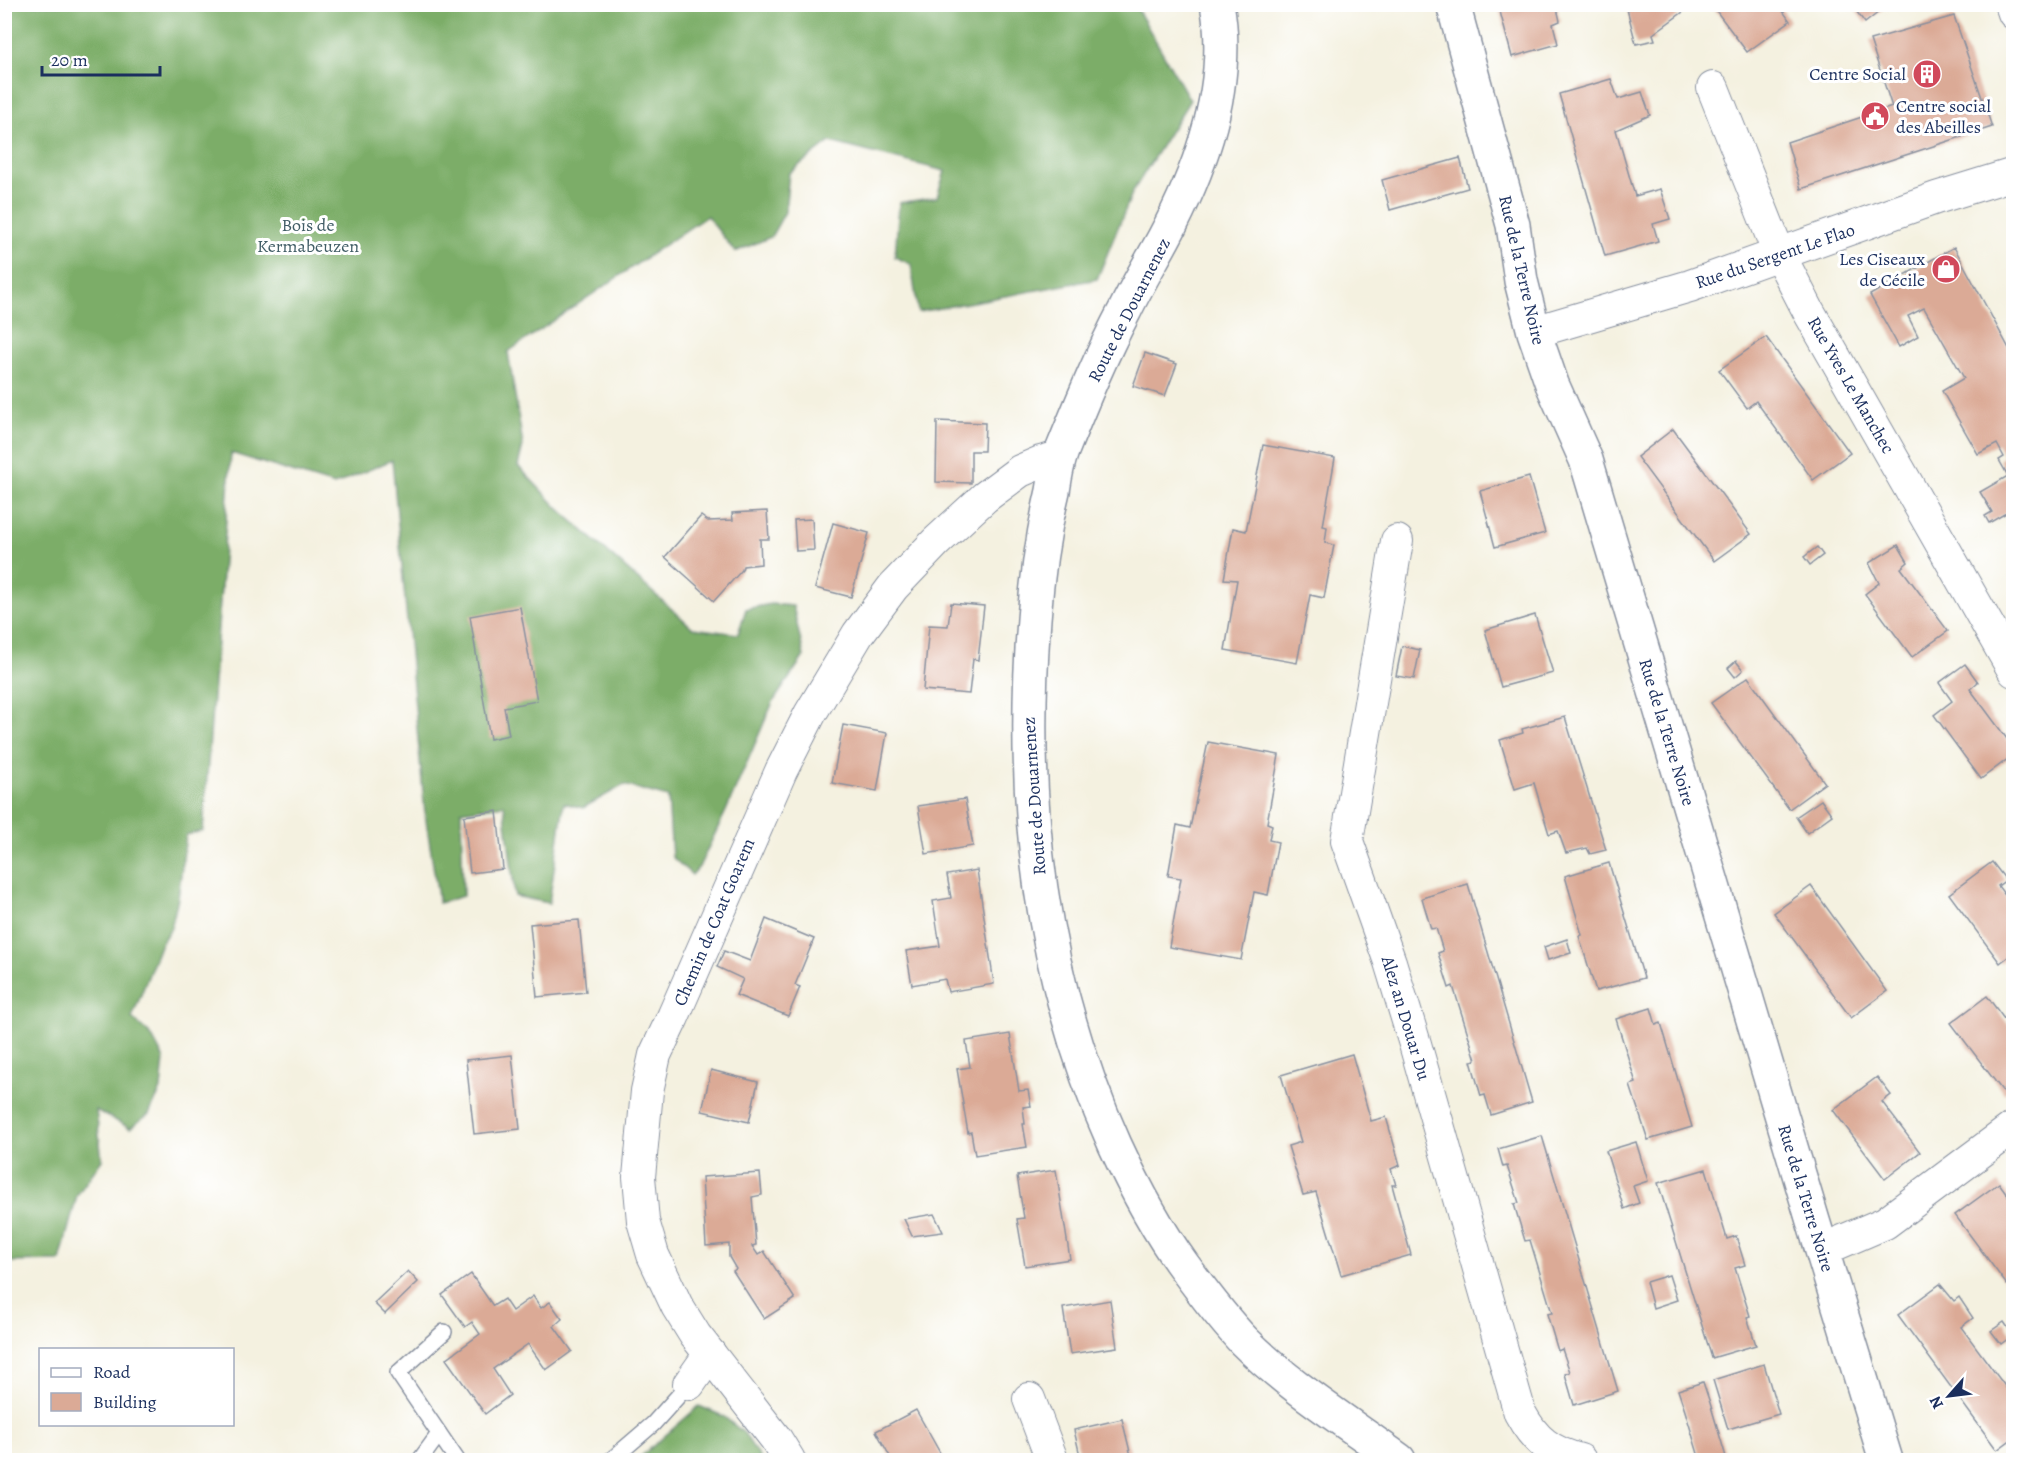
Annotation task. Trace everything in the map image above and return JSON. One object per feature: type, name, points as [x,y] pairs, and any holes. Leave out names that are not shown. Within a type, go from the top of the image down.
[{"type":"main road","name":"Route de Douarnenez","points":[[1217,4],[1221,41],[1220,75],[1212,117],[1191,182],[1166,234],[1124,310],[1060,457],[1046,519],[1036,594],[1029,694],[1029,768],[1040,884],[1060,990],[1080,1058],[1102,1116],[1149,1211],[1181,1262],[1245,1342],[1299,1388],[1399,1461]]},
{"type":"main road","name":"Rue de la Terre Noire","points":[[1453,4],[1513,225],[1521,281],[1534,332],[1552,384],[1586,460],[1886,1461]]},
{"type":"street","points":[[2011,4],[2013,13]]},
{"type":"street","name":"Rue Yves Le Manchec","points":[[1713,88],[1779,254],[1809,312],[2013,671]]},
{"type":"street","name":"Rue du Sergent Le Flao","points":[[1534,332],[1690,286],[1936,198],[2013,174]]},
{"type":"street","name":"Chemin de Coat Goarem","points":[[789,1461],[776,1439],[710,1354],[677,1306],[653,1255],[643,1221],[639,1177],[646,1091],[655,1055],[781,771],[810,714],[858,634],[893,587],[936,542],[985,497],[1020,471],[1060,457]]},
{"type":"street","name":"Alez an Douar Du","points":[[1397,541],[1347,841],[1409,1023],[1520,1413],[1538,1439],[1557,1454],[1580,1461]]},
{"type":"street","points":[[1822,1250],[1885,1223],[2013,1127]]},
{"type":"street","points":[[688,1384],[710,1354]]},
{"type":"street","points":[[1029,1399],[1052,1461]]},
{"type":"lane","points":[[444,1332],[398,1373],[457,1461]]},
{"type":"lane","points":[[611,1461],[653,1424],[688,1384]]},
{"type":"lane","points":[[420,1461],[439,1434]]},
{"type":"green space","name":"Bois de Kermabeuzen","points":[[4,5],[1135,5],[1190,100],[1133,191],[1097,279],[918,312],[911,264],[895,257],[899,203],[937,197],[945,171],[830,142],[789,173],[785,212],[771,237],[735,252],[707,216],[508,352],[523,445],[518,466],[559,509],[693,628],[738,634],[746,609],[771,604],[793,606],[804,656],[773,702],[726,811],[699,867],[692,875],[672,857],[668,797],[624,785],[583,808],[564,803],[549,903],[515,896],[504,805],[461,811],[463,896],[439,903],[425,814],[392,460],[334,485],[231,453],[203,831],[186,835],[178,898],[171,928],[161,943],[132,1018],[151,1035],[164,1059],[161,1089],[149,1114],[130,1128],[96,1110],[102,1160],[77,1195],[60,1261],[4,1262]]},
{"type":"green space","points":[[699,1406],[723,1416],[744,1433],[761,1460],[637,1460]]},
{"type":"building","points":[[1498,4],[1556,4],[1560,21],[1553,24],[1558,44],[1512,57]]},
{"type":"building","points":[[1645,4],[1683,4],[1687,9],[1653,34],[1655,40],[1636,44],[1627,9]]},
{"type":"building","points":[[1711,4],[1765,4],[1768,9],[1778,4],[1790,21],[1747,52]]},
{"type":"building","points":[[1851,4],[1889,4],[1865,23]]},
{"type":"building","name":"Centre Social","points":[[1954,16],[1992,127],[1801,189],[1787,142],[1892,107],[1870,40]]},
{"type":"building","points":[[1611,79],[1618,99],[1642,92],[1650,115],[1616,130],[1635,196],[1660,189],[1670,219],[1653,224],[1658,241],[1605,256],[1559,94]]},
{"type":"building","points":[[1460,158],[1468,188],[1390,210],[1382,180]]},
{"type":"building","points":[[1954,247],[2013,356],[2013,509],[1989,523],[1985,516],[1992,512],[1980,492],[2008,476],[1999,460],[2004,457],[1997,444],[1978,454],[1942,391],[1964,378],[1924,308],[1908,316],[1918,336],[1899,347],[1870,295]]},
{"type":"building","points":[[1766,337],[1850,453],[1813,480],[1756,401],[1747,408],[1719,370]]},
{"type":"building","points":[[1145,353],[1177,364],[1165,396],[1133,386]]},
{"type":"building","points":[[937,421],[985,423],[984,451],[971,451],[971,483],[936,482]]},
{"type":"building","points":[[1673,429],[1751,534],[1714,561],[1637,457]]},
{"type":"building","points":[[1263,445],[1335,458],[1323,526],[1327,527],[1325,543],[1334,545],[1324,598],[1310,595],[1297,663],[1225,650],[1237,580],[1224,579],[1233,528],[1246,531]]},
{"type":"building","points":[[1529,477],[1545,533],[1495,547],[1480,491]]},
{"type":"building","points":[[767,511],[769,539],[760,539],[761,564],[743,566],[714,601],[665,557],[701,516],[708,521],[733,520],[732,513]]},
{"type":"building","points":[[812,519],[814,550],[796,551],[794,520]]},
{"type":"building","points":[[833,523],[869,533],[851,597],[815,588]]},
{"type":"building","points":[[1898,545],[1908,562],[1901,568],[1948,631],[1912,657],[1865,594],[1879,583],[1869,563]]},
{"type":"building","points":[[1817,547],[1823,555],[1810,565],[1804,557]]},
{"type":"building","points":[[951,603],[984,606],[978,660],[973,659],[969,694],[923,690],[929,625],[948,626]]},
{"type":"building","points":[[520,607],[537,701],[504,707],[509,735],[490,739],[470,616]]},
{"type":"building","points":[[1535,615],[1553,673],[1501,687],[1485,630]]},
{"type":"building","points":[[1402,646],[1420,650],[1414,679],[1396,676]]},
{"type":"building","points":[[1736,661],[1743,670],[1735,677],[1728,668]]},
{"type":"building","points":[[1965,664],[1978,682],[1970,689],[2013,747],[2013,755],[1981,779],[1934,715],[1952,701],[1939,683]]},
{"type":"building","points":[[1748,677],[1825,783],[1789,809],[1711,703]]},
{"type":"building","points":[[1565,717],[1606,850],[1590,854],[1587,848],[1566,853],[1558,831],[1549,834],[1534,783],[1515,789],[1500,740],[1523,733],[1522,729]]},
{"type":"building","points":[[843,725],[887,733],[877,791],[832,783]]},
{"type":"building","points":[[1208,742],[1279,755],[1267,823],[1272,825],[1269,840],[1278,842],[1268,895],[1254,892],[1241,960],[1169,947],[1181,878],[1168,876],[1177,825],[1190,828]]},
{"type":"building","points":[[965,799],[973,846],[926,854],[918,806]]},
{"type":"building","points":[[1821,800],[1832,815],[1807,833],[1796,817]]},
{"type":"building","points":[[497,811],[503,869],[470,873],[464,816]]},
{"type":"building","points":[[1992,862],[2006,880],[1998,886],[2013,906],[2013,953],[2000,963],[1949,894]]},
{"type":"building","points":[[1609,863],[1644,978],[1596,991],[1579,936],[1582,935],[1565,876]]},
{"type":"building","points":[[977,870],[994,984],[948,992],[945,979],[912,985],[906,951],[940,946],[933,901],[951,898],[947,875]]},
{"type":"building","points":[[1468,884],[1532,1102],[1491,1115],[1485,1095],[1481,1096],[1471,1061],[1476,1060],[1453,986],[1449,988],[1438,953],[1443,951],[1436,928],[1431,929],[1422,898]]},
{"type":"building","points":[[1811,886],[1887,991],[1851,1018],[1774,913]]},
{"type":"building","points":[[766,919],[814,939],[795,985],[800,987],[788,1016],[736,995],[743,979],[717,967],[724,951],[750,961]]},
{"type":"building","points":[[579,920],[586,992],[537,997],[530,924]]},
{"type":"building","points":[[1567,939],[1571,953],[1548,960],[1544,947]]},
{"type":"building","points":[[1987,996],[2013,1031],[2013,1086],[2004,1093],[1951,1023]]},
{"type":"building","points":[[1651,1008],[1656,1025],[1661,1023],[1692,1127],[1648,1140],[1630,1085],[1636,1083],[1616,1019]]},
{"type":"building","points":[[1010,1034],[1019,1091],[1028,1090],[1031,1106],[1023,1107],[1027,1147],[975,1155],[971,1132],[968,1133],[957,1069],[970,1067],[966,1041]]},
{"type":"building","points":[[1352,1054],[1371,1121],[1386,1117],[1400,1165],[1391,1169],[1396,1185],[1392,1185],[1411,1255],[1341,1275],[1316,1192],[1303,1195],[1288,1146],[1301,1142],[1281,1075]]},
{"type":"building","points":[[512,1055],[520,1129],[474,1134],[466,1060]]},
{"type":"building","points":[[711,1070],[758,1082],[749,1122],[702,1111]]},
{"type":"building","points":[[1877,1077],[1891,1095],[1882,1102],[1920,1152],[1885,1179],[1833,1110]]},
{"type":"building","points":[[1542,1136],[1618,1391],[1574,1405],[1565,1374],[1570,1372],[1562,1349],[1558,1351],[1547,1314],[1552,1313],[1530,1240],[1525,1241],[1514,1204],[1519,1203],[1507,1166],[1503,1167],[1498,1149]]},
{"type":"building","points":[[1636,1142],[1648,1181],[1633,1186],[1639,1203],[1624,1209],[1606,1151]]},
{"type":"building","points":[[1706,1169],[1727,1239],[1736,1236],[1745,1265],[1735,1268],[1750,1316],[1747,1317],[1756,1345],[1712,1358],[1658,1183]]},
{"type":"building","points":[[1056,1170],[1070,1259],[1025,1266],[1017,1219],[1024,1218],[1017,1176]]},
{"type":"building","points":[[760,1173],[762,1195],[752,1197],[756,1245],[752,1246],[758,1255],[764,1251],[795,1299],[764,1319],[733,1271],[736,1269],[729,1257],[729,1244],[706,1246],[702,1177]]},
{"type":"building","points":[[1999,1183],[2013,1200],[2013,1280],[2007,1285],[1955,1215]]},
{"type":"building","points":[[934,1214],[943,1232],[912,1236],[904,1219]]},
{"type":"building","points":[[408,1271],[418,1282],[385,1314],[374,1303]]},
{"type":"building","points":[[471,1274],[493,1306],[504,1299],[512,1311],[533,1296],[541,1308],[550,1302],[562,1319],[554,1326],[572,1351],[546,1370],[528,1344],[493,1369],[510,1395],[485,1414],[446,1359],[480,1334],[472,1322],[465,1327],[442,1295]]},
{"type":"building","points":[[1669,1275],[1677,1300],[1653,1308],[1646,1282]]},
{"type":"building","points":[[1940,1284],[1954,1301],[1959,1297],[1973,1318],[1961,1327],[2013,1397],[2013,1438],[1997,1450],[1898,1315]]},
{"type":"building","points":[[1110,1300],[1117,1347],[1070,1354],[1063,1308]]},
{"type":"building","points":[[2004,1322],[2013,1335],[2001,1344],[1991,1331]]},
{"type":"building","points":[[1764,1364],[1779,1414],[1728,1429],[1713,1380]]},
{"type":"building","points":[[1703,1382],[1726,1457],[1699,1457],[1678,1390]]},
{"type":"building","points":[[916,1410],[944,1460],[892,1460],[876,1431]]},
{"type":"building","points":[[1122,1419],[1132,1460],[1081,1460],[1074,1430]]},
{"type":"place","name":"Centre Social","points":[[1927,74]]},
{"type":"place","name":"Centre social des Abeilles","points":[[1875,116]]},
{"type":"place","name":"Les Ciseaux de Cécile","points":[[1946,269]]}]
